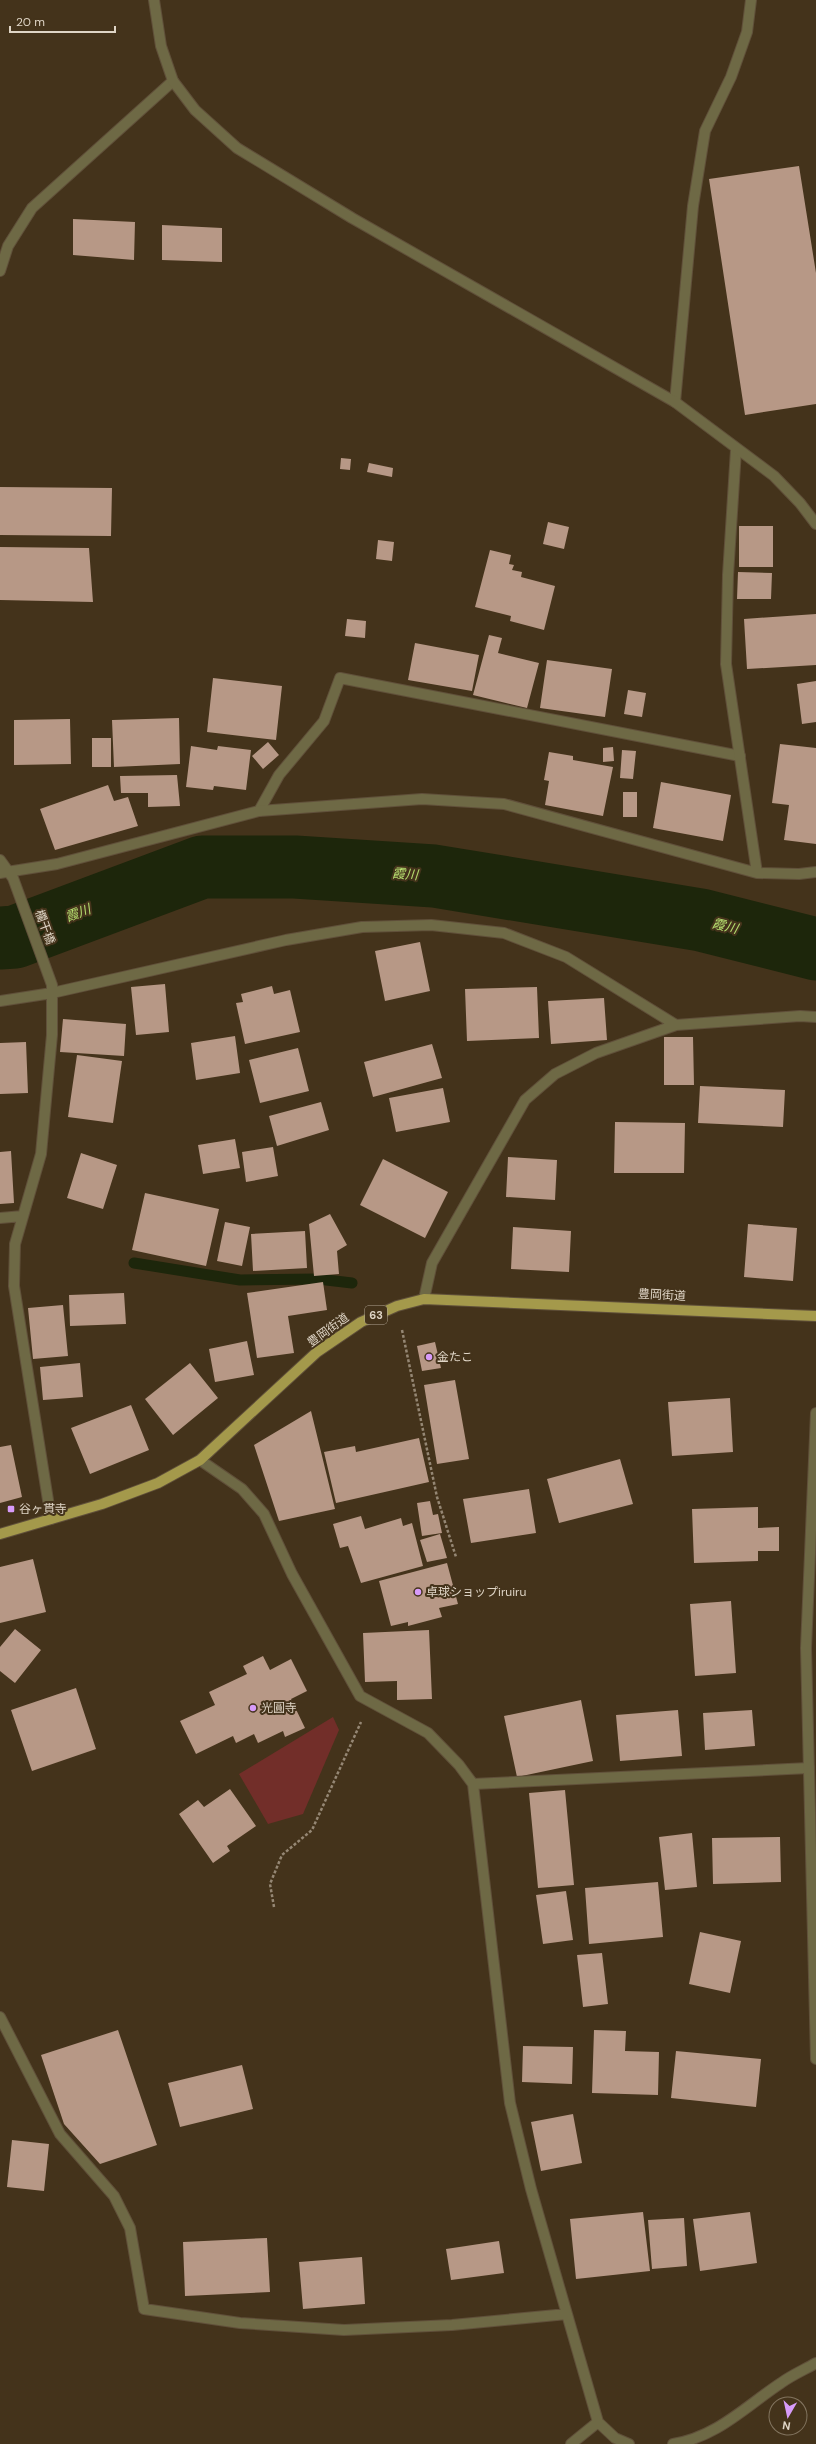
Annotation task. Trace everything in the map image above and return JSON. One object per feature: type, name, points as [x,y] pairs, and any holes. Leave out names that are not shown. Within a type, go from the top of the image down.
[{"type":"main road","name":"豊岡街道","points":[[0,1534],[51,1519],[158,1483],[200,1460],[317,1352],[361,1322],[397,1306],[424,1299],[816,1316]]},
{"type":"street","points":[[154,0],[162,46],[173,80],[195,110],[237,148],[352,218],[675,402],[736,450],[774,476],[800,503],[816,524]]},
{"type":"street","points":[[675,402],[693,206],[705,131],[730,77],[747,32],[750,0]]},
{"type":"street","points":[[0,271],[8,246],[32,208],[173,80]]},
{"type":"street","points":[[736,450],[728,575],[726,664],[758,873]]},
{"type":"street","points":[[259,811],[279,775],[324,721],[340,678],[740,756]]},
{"type":"street","points":[[7,874],[72,861],[259,811],[422,799],[504,804],[758,873],[799,874],[816,872]]},
{"type":"street","name":"欄干橋","points":[[0,860],[7,874],[52,989]]},
{"type":"street","points":[[0,1000],[286,940],[362,927],[431,925],[504,933],[566,957],[676,1025]]},
{"type":"street","points":[[51,1519],[14,1286],[15,1244],[41,1154],[52,1035],[52,989]]},
{"type":"street","points":[[424,1299],[432,1264],[525,1100],[555,1074],[596,1053],[676,1025],[800,1016],[816,1017]]},
{"type":"street","points":[[0,1218],[23,1216]]},
{"type":"street","points":[[816,1413],[806,1648],[816,2059]]},
{"type":"street","points":[[200,1460],[242,1489],[264,1514],[292,1574],[360,1696],[428,1733],[459,1765],[473,1784],[510,2103],[531,2189],[598,2422],[615,2441],[629,2444]]},
{"type":"street","points":[[473,1784],[809,1768]]},
{"type":"street","points":[[0,2017],[60,2134],[114,2196],[130,2228],[144,2309],[240,2323],[344,2330],[452,2325],[567,2314]]},
{"type":"street","points":[[673,2444],[688,2442],[728,2423],[781,2383],[816,2363]]},
{"type":"street","points":[[571,2444],[598,2422]]},
{"type":"path","points":[[397,1306],[437,1497],[456,1557]]},
{"type":"path","points":[[274,1907],[270,1884],[282,1855],[312,1830],[370,1702]]},
{"type":"shaded area","points":[[333,1717],[339,1730],[303,1814],[268,1824],[239,1774]]},
{"type":"building","points":[[799,166],[816,273],[816,404],[745,415],[709,179]]},
{"type":"building","points":[[73,219],[135,222],[134,260],[73,255]]},
{"type":"building","points":[[162,225],[222,228],[222,262],[162,260]]},
{"type":"building","points":[[341,458],[351,459],[350,470],[340,469]]},
{"type":"building","points":[[369,463],[393,468],[392,477],[367,472]]},
{"type":"building","points":[[0,487],[112,488],[111,536],[0,535]]},
{"type":"building","points":[[548,522],[569,527],[564,549],[543,544]]},
{"type":"building","points":[[739,526],[773,526],[773,567],[739,567]]},
{"type":"building","points":[[378,540],[394,542],[392,561],[376,559]]},
{"type":"building","points":[[0,547],[89,548],[93,602],[0,600]]},
{"type":"building","points":[[490,550],[511,555],[509,564],[514,565],[512,570],[522,572],[521,577],[555,586],[544,630],[510,621],[511,616],[475,607]]},
{"type":"building","points":[[738,572],[772,573],[771,599],[737,599]]},
{"type":"building","points":[[816,614],[816,665],[747,669],[744,619]]},
{"type":"building","points":[[347,619],[366,621],[365,638],[345,636]]},
{"type":"building","points":[[489,635],[502,638],[498,653],[539,663],[527,708],[473,695]]},
{"type":"building","points":[[415,643],[479,655],[472,691],[408,680]]},
{"type":"building","points":[[547,660],[612,669],[605,717],[540,708]]},
{"type":"building","points":[[213,678],[282,686],[276,740],[207,732]]},
{"type":"building","points":[[816,681],[816,722],[802,724],[797,684]]},
{"type":"building","points":[[628,690],[646,693],[642,717],[624,714]]},
{"type":"building","points":[[179,718],[180,764],[114,767],[112,720]]},
{"type":"building","points":[[70,719],[71,764],[14,765],[14,720]]},
{"type":"building","points":[[92,738],[111,738],[111,767],[92,767]]},
{"type":"building","points":[[268,742],[279,755],[263,769],[252,756]]},
{"type":"building","points":[[780,744],[816,748],[816,844],[784,840],[789,805],[772,803]]},
{"type":"building","points":[[191,746],[217,750],[218,746],[251,750],[246,790],[214,786],[213,790],[186,787]]},
{"type":"building","points":[[613,747],[614,761],[603,762],[603,748]]},
{"type":"building","points":[[622,750],[636,751],[633,779],[620,778]]},
{"type":"building","points":[[549,752],[573,756],[573,760],[613,767],[603,816],[545,805],[549,781],[544,780]]},
{"type":"building","points":[[177,775],[180,806],[148,807],[148,793],[121,793],[120,776]]},
{"type":"building","points":[[661,782],[731,795],[723,841],[653,828]]},
{"type":"building","points":[[108,785],[114,801],[128,797],[138,826],[55,850],[40,809]]},
{"type":"building","points":[[623,792],[637,792],[637,817],[623,817]]},
{"type":"building","points":[[420,942],[430,991],[385,1001],[375,951]]},
{"type":"building","points":[[165,984],[169,1032],[136,1035],[131,987]]},
{"type":"building","points":[[272,986],[274,994],[290,990],[300,1032],[245,1044],[236,1003],[243,1002],[241,994]]},
{"type":"building","points":[[537,987],[539,1038],[467,1041],[465,989]]},
{"type":"building","points":[[604,998],[607,1040],[551,1044],[548,1001]]},
{"type":"building","points":[[63,1019],[126,1024],[124,1056],[60,1052]]},
{"type":"building","points":[[235,1036],[240,1073],[196,1080],[191,1043]]},
{"type":"building","points":[[664,1037],[693,1037],[694,1085],[664,1085]]},
{"type":"building","points":[[26,1042],[28,1093],[0,1094],[0,1043]]},
{"type":"building","points":[[432,1044],[442,1078],[373,1097],[364,1062]]},
{"type":"building","points":[[298,1048],[309,1091],[260,1103],[249,1060]]},
{"type":"building","points":[[77,1055],[122,1061],[113,1123],[68,1117]]},
{"type":"building","points":[[700,1086],[785,1090],[783,1127],[698,1123]]},
{"type":"building","points":[[443,1088],[450,1122],[396,1132],[389,1098]]},
{"type":"building","points":[[321,1102],[329,1130],[277,1146],[269,1116]]},
{"type":"building","points":[[615,1122],[685,1123],[684,1173],[614,1173]]},
{"type":"building","points":[[235,1139],[240,1168],[203,1174],[198,1145]]},
{"type":"building","points":[[273,1147],[278,1176],[246,1182],[242,1152]]},
{"type":"building","points":[[11,1151],[14,1203],[0,1204],[0,1152]]},
{"type":"building","points":[[81,1153],[117,1165],[103,1209],[67,1198]]},
{"type":"building","points":[[508,1157],[557,1160],[555,1200],[506,1197]]},
{"type":"building","points":[[383,1159],[448,1192],[425,1238],[360,1205]]},
{"type":"building","points":[[145,1193],[219,1209],[206,1266],[132,1250]]},
{"type":"building","points":[[330,1214],[347,1245],[337,1251],[339,1274],[314,1276],[309,1224]]},
{"type":"building","points":[[225,1222],[250,1227],[242,1266],[217,1261]]},
{"type":"building","points":[[748,1224],[797,1228],[793,1281],[744,1277]]},
{"type":"building","points":[[513,1227],[571,1231],[569,1272],[511,1269]]},
{"type":"building","points":[[305,1231],[307,1268],[253,1271],[251,1234]]},
{"type":"building","points":[[323,1282],[327,1310],[288,1316],[294,1353],[257,1358],[247,1293]]},
{"type":"building","points":[[124,1293],[126,1324],[70,1326],[69,1295]]},
{"type":"building","points":[[63,1305],[68,1356],[33,1359],[28,1308]]},
{"type":"building","points":[[247,1341],[254,1375],[215,1382],[209,1349]]},
{"type":"building","name":"金たこ","points":[[435,1342],[441,1368],[422,1371],[417,1346]]},
{"type":"building","points":[[80,1363],[83,1397],[43,1400],[40,1367]]},
{"type":"building","points":[[190,1363],[218,1398],[173,1435],[145,1399]]},
{"type":"building","points":[[455,1380],[469,1459],[437,1464],[424,1385]]},
{"type":"building","points":[[730,1398],[733,1452],[672,1456],[668,1402]]},
{"type":"building","points":[[131,1405],[149,1450],[90,1474],[71,1428]]},
{"type":"building","points":[[311,1411],[335,1509],[279,1521],[254,1445]]},
{"type":"building","points":[[419,1438],[429,1482],[336,1503],[324,1452],[355,1446],[356,1452]]},
{"type":"building","points":[[11,1445],[22,1497],[0,1503],[0,1447]]},
{"type":"building","points":[[620,1459],[633,1504],[559,1523],[547,1479]]},
{"type":"building","points":[[529,1489],[536,1533],[471,1543],[463,1499]]},
{"type":"building","points":[[430,1501],[433,1515],[438,1514],[442,1533],[422,1536],[417,1503]]},
{"type":"building","points":[[758,1507],[758,1528],[779,1527],[779,1551],[758,1551],[758,1561],[694,1563],[692,1509]]},
{"type":"building","points":[[361,1516],[365,1529],[401,1518],[403,1526],[412,1523],[423,1566],[361,1583],[348,1546],[340,1548],[333,1524]]},
{"type":"building","points":[[440,1534],[447,1558],[427,1562],[420,1540]]},
{"type":"building","points":[[33,1559],[46,1612],[0,1623],[0,1567]]},
{"type":"building","name":"卓球ショップiruiru","points":[[447,1563],[458,1604],[439,1608],[442,1617],[408,1626],[408,1622],[391,1626],[379,1581]]},
{"type":"building","points":[[731,1601],[736,1673],[695,1676],[690,1604]]},
{"type":"building","points":[[15,1629],[41,1650],[15,1683],[0,1671],[0,1647]]},
{"type":"building","points":[[429,1630],[432,1699],[397,1700],[397,1681],[365,1682],[363,1633]]},
{"type":"building","points":[[263,1656],[270,1670],[291,1659],[307,1691],[291,1699],[305,1728],[285,1737],[283,1731],[258,1743],[254,1734],[236,1743],[233,1736],[196,1754],[180,1721],[215,1705],[209,1692],[247,1674],[243,1666]]},
{"type":"building","points":[[76,1688],[96,1749],[32,1771],[11,1710]]},
{"type":"building","points":[[581,1700],[593,1761],[517,1777],[504,1716]]},
{"type":"building","points":[[678,1710],[682,1756],[620,1761],[616,1715]]},
{"type":"building","points":[[752,1710],[755,1746],[705,1750],[703,1713]]},
{"type":"building","points":[[230,1789],[256,1826],[227,1846],[230,1851],[213,1863],[179,1814],[198,1800],[204,1807]]},
{"type":"building","points":[[565,1790],[574,1885],[538,1888],[529,1793]]},
{"type":"building","points":[[692,1833],[697,1887],[665,1890],[659,1837]]},
{"type":"building","points":[[780,1837],[781,1882],[713,1884],[712,1838]]},
{"type":"building","points":[[658,1882],[663,1937],[589,1944],[585,1888]]},
{"type":"building","points":[[566,1891],[573,1940],[543,1944],[536,1895]]},
{"type":"building","points":[[700,1932],[741,1941],[730,1993],[689,1984]]},
{"type":"building","points":[[602,1953],[608,2004],[583,2007],[577,1955]]},
{"type":"building","points":[[118,2030],[157,2145],[100,2164],[64,2124],[41,2055]]},
{"type":"building","points":[[594,2030],[626,2031],[625,2051],[659,2052],[658,2095],[592,2093]]},
{"type":"building","points":[[523,2046],[573,2047],[572,2084],[522,2082]]},
{"type":"building","points":[[676,2051],[761,2059],[756,2107],[671,2098]]},
{"type":"building","points":[[242,2065],[253,2109],[180,2127],[168,2083]]},
{"type":"building","points":[[573,2114],[582,2163],[541,2171],[531,2122]]},
{"type":"building","points":[[12,2140],[49,2144],[44,2191],[7,2187]]},
{"type":"building","points":[[643,2212],[650,2271],[576,2279],[570,2219]]},
{"type":"building","points":[[750,2212],[757,2263],[700,2271],[693,2219]]},
{"type":"building","points":[[684,2218],[687,2266],[652,2269],[648,2220]]},
{"type":"building","points":[[267,2238],[270,2292],[185,2296],[183,2242]]},
{"type":"building","points":[[499,2241],[504,2273],[451,2280],[446,2249]]},
{"type":"building","points":[[362,2257],[365,2304],[303,2309],[299,2262]]},
{"type":"waterway","name":"霞川","points":[[0,938],[15,937],[202,867],[295,867],[434,876],[701,920],[816,949]]},
{"type":"waterway","points":[[134,1263],[240,1280],[318,1279],[352,1283]]},
{"type":"place","name":"金たこ","points":[[429,1357]]},
{"type":"place","name":"谷ヶ貫寺","points":[[11,1509]]},
{"type":"place","name":"卓球ショップiruiru","points":[[418,1592]]},
{"type":"place","name":"光圓寺","points":[[253,1708]]}]
